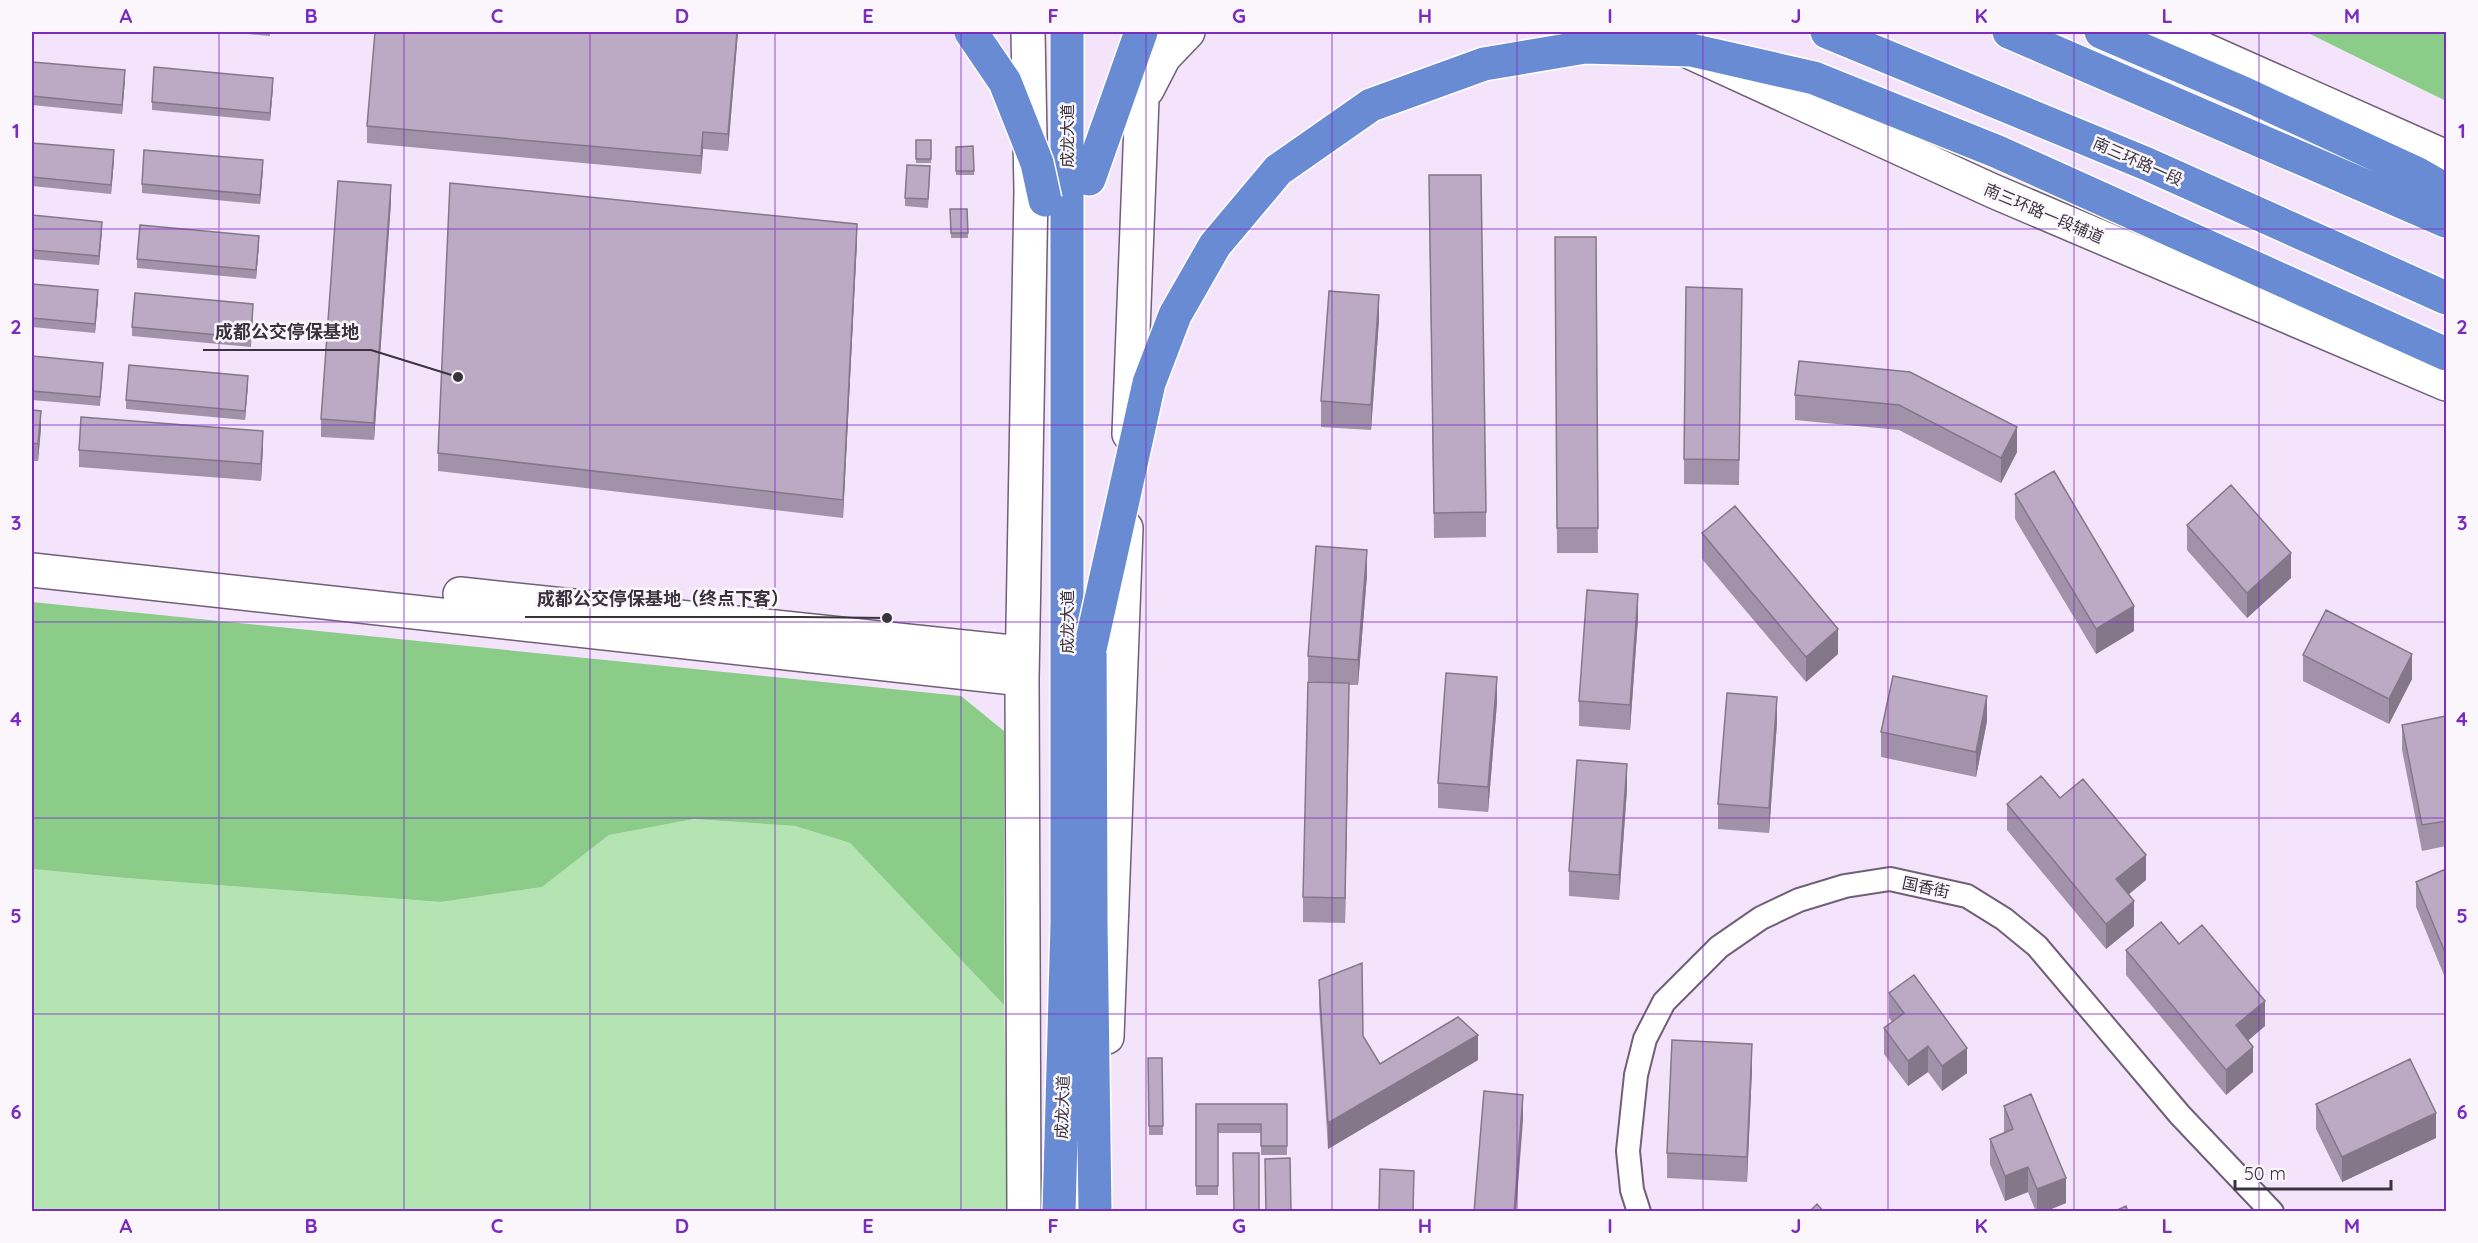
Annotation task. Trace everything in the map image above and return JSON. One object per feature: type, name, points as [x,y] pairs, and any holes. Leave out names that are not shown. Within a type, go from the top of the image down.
[{"type":"highway","points":[[971,32],[1005,82],[1037,163],[1045,200],[1053,301],[1049,479],[1079,650]]},
{"type":"highway","name":"成龙大道","points":[[1067,32],[1079,650],[1079,923],[1095,1201]]},
{"type":"highway","name":"成龙大道","points":[[1079,650],[1089,179],[1088,32]]},
{"type":"highway","points":[[1089,179],[1141,32]]},
{"type":"highway","points":[[1555,32],[1691,50],[1814,78],[1998,152],[2446,354]]},
{"type":"highway","name":"南三环路一段","points":[[1827,32],[2086,138],[2446,298]]},
{"type":"highway","points":[[2009,32],[2446,221]]},
{"type":"highway","points":[[2101,32],[2243,93],[2418,174],[2446,190]]},
{"type":"highway","points":[[1079,650],[1149,383],[1175,315],[1215,245],[1278,170],[1371,105],[1484,64],[1585,47],[1691,50]]},
{"type":"highway","name":"成龙大道","points":[[1059,1212],[1079,923]]},
{"type":"main road","points":[[1024,1212],[1025,888],[1022,666],[1031,191],[1028,32]]},
{"type":"main road","points":[[1095,1201],[1107,1043],[1142,99],[1148,32]]},
{"type":"main road","points":[[1142,99],[1164,57],[1188,32]]},
{"type":"main road","name":"南三环路一段辅道","points":[[1646,32],[1993,191],[2446,384]]},
{"type":"main road","points":[[2165,32],[2446,157]]},
{"type":"main road","points":[[32,548],[1022,666]]},
{"type":"main road","points":[[32,570],[1022,666]]},
{"type":"street","name":"国香街","points":[[1639,1212],[1632,1190],[1628,1151],[1636,1075],[1645,1039],[1664,1002],[1719,947],[1761,918],[1799,900],[1845,886],[1890,879],[1967,896],[2004,919],[2037,946],[2180,1114],[2272,1212]]},
{"type":"green space","points":[[2306,32],[2446,32],[2446,101]]},
{"type":"green space","points":[[32,602],[961,696],[1004,731],[1004,1005],[850,843],[795,826],[694,819],[609,835],[542,887],[441,902],[32,869]]},
{"type":"green space","points":[[694,819],[795,826],[850,843],[1004,1005],[1008,1211],[32,1212],[32,869],[441,902],[542,887],[609,835]]},
{"type":"building","points":[[375,32],[737,32],[728,134],[703,132],[701,156],[367,126]]},
{"type":"building","points":[[32,62],[125,70],[122,105],[32,96]]},
{"type":"building","points":[[154,67],[273,78],[270,113],[152,102]]},
{"type":"building","points":[[916,140],[931,140],[931,159],[916,159]]},
{"type":"building","points":[[32,143],[114,150],[111,185],[32,177]]},
{"type":"building","points":[[973,146],[974,171],[956,171],[956,147]]},
{"type":"building","points":[[144,150],[263,160],[260,195],[142,184]]},
{"type":"building","points":[[907,165],[930,166],[928,199],[905,198]]},
{"type":"building","points":[[1429,175],[1481,175],[1486,512],[1434,513]]},
{"type":"building","points":[[338,181],[391,185],[374,423],[321,419]]},
{"type":"building","points":[[450,183],[857,224],[843,500],[438,453]]},
{"type":"building","points":[[950,209],[967,209],[968,233],[951,233]]},
{"type":"building","points":[[32,215],[102,222],[99,256],[32,250]]},
{"type":"building","points":[[140,225],[259,236],[256,270],[137,259]]},
{"type":"building","points":[[1555,237],[1596,237],[1598,528],[1557,528]]},
{"type":"building","points":[[32,284],[98,290],[95,324],[32,318]]},
{"type":"building","points":[[1686,287],[1742,289],[1739,460],[1684,459]]},
{"type":"building","points":[[1329,291],[1379,295],[1371,405],[1321,401]]},
{"type":"building","points":[[135,293],[253,304],[251,338],[132,327]]},
{"type":"building","points":[[32,356],[103,363],[100,397],[32,391]]},
{"type":"building","points":[[1799,361],[1910,372],[2017,427],[2001,458],[1899,405],[1795,395]]},
{"type":"building","points":[[129,365],[248,376],[245,411],[126,400]]},
{"type":"building","points":[[32,410],[41,411],[38,444],[32,443]]},
{"type":"building","points":[[81,417],[263,431],[261,464],[79,450]]},
{"type":"building","points":[[2054,471],[2134,606],[2096,629],[2015,494]]},
{"type":"building","points":[[2231,485],[2291,553],[2247,593],[2187,525]]},
{"type":"building","points":[[1735,506],[1838,629],[1806,657],[1702,533]]},
{"type":"building","points":[[1316,546],[1367,550],[1358,660],[1308,656]]},
{"type":"building","points":[[1587,590],[1638,594],[1630,705],[1579,701]]},
{"type":"building","points":[[2326,610],[2412,654],[2389,699],[2303,655]]},
{"type":"building","points":[[1446,673],[1497,677],[1488,787],[1438,783]]},
{"type":"building","points":[[1893,676],[1987,696],[1976,752],[1881,732]]},
{"type":"building","points":[[1308,682],[1349,683],[1345,898],[1303,897]]},
{"type":"building","points":[[1727,693],[1777,697],[1769,808],[1718,804]]},
{"type":"building","points":[[2446,716],[2446,821],[2422,825],[2402,725]]},
{"type":"building","points":[[1577,760],[1627,764],[1619,875],[1569,871]]},
{"type":"building","points":[[2041,776],[2060,798],[2083,779],[2146,855],[2116,879],[2134,901],[2106,924],[2007,804]]},
{"type":"building","points":[[2446,869],[2446,955],[2416,882]]},
{"type":"building","points":[[2161,922],[2179,944],[2202,925],[2265,1001],[2236,1025],[2253,1047],[2226,1070],[2126,950]]},
{"type":"building","points":[[1362,963],[1363,1036],[1380,1064],[1458,1017],[1478,1035],[1328,1123],[1319,980]]},
{"type":"building","points":[[1914,975],[1967,1048],[1942,1066],[1928,1046],[1908,1061],[1884,1028],[1904,1013],[1889,993]]},
{"type":"building","points":[[1672,1040],[1752,1044],[1747,1157],[1667,1153]]},
{"type":"building","points":[[1148,1058],[1162,1058],[1163,1126],[1149,1126]]},
{"type":"building","points":[[2410,1059],[2436,1113],[2342,1157],[2316,1104]]},
{"type":"building","points":[[1484,1091],[1523,1095],[1514,1212],[1474,1212]]},
{"type":"building","points":[[2031,1094],[2066,1178],[2037,1189],[2028,1167],[2005,1176],[1990,1139],[2013,1129],[2004,1106]]},
{"type":"building","points":[[1196,1104],[1287,1104],[1287,1146],[1261,1146],[1261,1124],[1218,1124],[1218,1186],[1196,1186]]},
{"type":"building","points":[[1233,1153],[1259,1153],[1259,1212],[1234,1212]]},
{"type":"building","points":[[1290,1158],[1291,1212],[1266,1212],[1265,1159]]},
{"type":"building","points":[[1380,1169],[1414,1171],[1413,1212],[1379,1212]]},
{"type":"building","points":[[1817,1204],[1824,1212],[1809,1212]]},
{"type":"building","points":[[2126,1206],[2128,1212],[2113,1212]]},
{"type":"place","name":"成都公交停保基地","points":[[458,377]]},
{"type":"place","name":"成都公交停保基地（终点下客）","points":[[887,618]]}]
